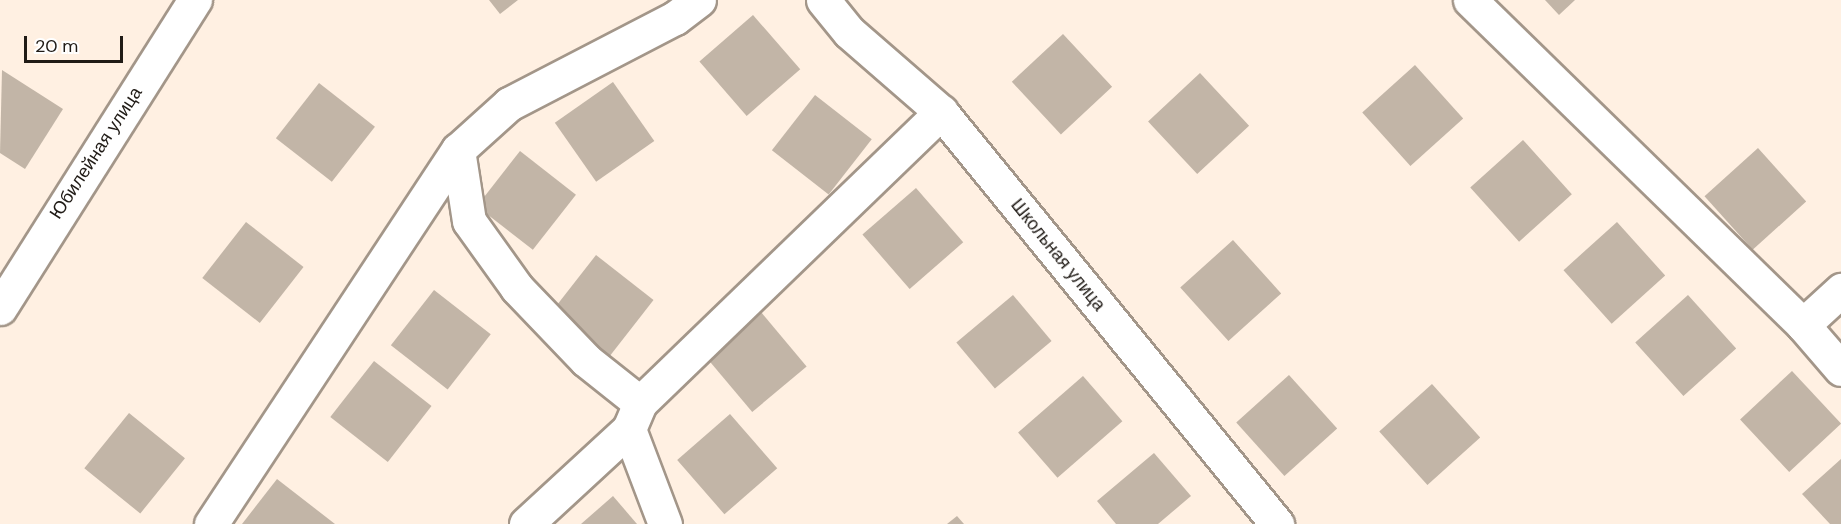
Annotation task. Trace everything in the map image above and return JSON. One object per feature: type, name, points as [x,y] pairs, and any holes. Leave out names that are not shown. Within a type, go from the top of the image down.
[{"type":"street","name":"Юбилейная улица","points":[[0,308],[195,0]]},
{"type":"street","points":[[211,524],[458,150],[509,104],[675,18],[699,0]]},
{"type":"street","name":"Школьная улица","points":[[823,0],[849,32],[941,112],[1277,524]]},
{"type":"street","points":[[1470,0],[1803,325],[1841,369]]},
{"type":"street","points":[[526,524],[941,112]]},
{"type":"street","points":[[458,150],[469,221],[517,288],[586,360],[634,416],[665,524]]},
{"type":"street","points":[[1803,325],[1841,290]]},
{"type":"building","points":[[489,0],[518,0],[500,14]]},
{"type":"building","points":[[1545,0],[1575,0],[1559,15]]},
{"type":"building","points":[[753,15],[800,69],[747,116],[699,62]]},
{"type":"building","points":[[1063,34],[1112,87],[1061,134],[1012,82]]},
{"type":"building","points":[[1415,65],[1463,119],[1410,166],[1362,113]]},
{"type":"building","points":[[2,70],[63,109],[25,169],[0,153]]},
{"type":"building","points":[[1200,73],[1249,126],[1197,174],[1148,121]]},
{"type":"building","points":[[613,82],[654,141],[596,182],[555,123]]},
{"type":"building","points":[[319,83],[375,127],[332,182],[276,138]]},
{"type":"building","points":[[815,95],[872,139],[829,194],[772,150]]},
{"type":"building","points":[[1523,140],[1572,194],[1519,242],[1470,188]]},
{"type":"building","points":[[1758,148],[1806,202],[1753,250],[1704,196]]},
{"type":"building","points":[[520,151],[576,195],[533,250],[477,206]]},
{"type":"building","points":[[916,188],[963,242],[910,289],[862,235]]},
{"type":"building","points":[[246,222],[304,267],[260,323],[202,278]]},
{"type":"building","points":[[1617,222],[1665,276],[1612,324],[1563,270]]},
{"type":"building","points":[[1233,240],[1281,294],[1228,341],[1180,288]]},
{"type":"building","points":[[596,255],[654,300],[610,356],[552,311]]},
{"type":"building","points":[[434,290],[491,334],[448,389],[391,345]]},
{"type":"building","points":[[1013,295],[1052,341],[995,389],[956,343]]},
{"type":"building","points":[[1688,295],[1736,349],[1683,396],[1635,343]]},
{"type":"building","points":[[761,312],[807,366],[752,412],[707,358]]},
{"type":"building","points":[[374,361],[432,406],[388,462],[330,417]]},
{"type":"building","points":[[1792,371],[1841,424],[1789,472],[1740,419]]},
{"type":"building","points":[[1289,375],[1337,429],[1284,476],[1236,423]]},
{"type":"building","points":[[1083,376],[1122,421],[1057,478],[1018,432]]},
{"type":"building","points":[[1432,384],[1480,438],[1427,485],[1379,432]]},
{"type":"building","points":[[129,413],[185,458],[140,513],[84,468]]},
{"type":"building","points":[[730,414],[777,468],[724,514],[677,460]]},
{"type":"building","points":[[1154,453],[1191,496],[1158,524],[1116,524],[1097,501]]},
{"type":"building","points":[[1841,459],[1841,524],[1830,524],[1802,494]]},
{"type":"building","points":[[277,479],[335,524],[242,524]]},
{"type":"building","points":[[613,496],[637,524],[581,524]]},
{"type":"building","points":[[957,516],[964,524],[947,524]]}]
